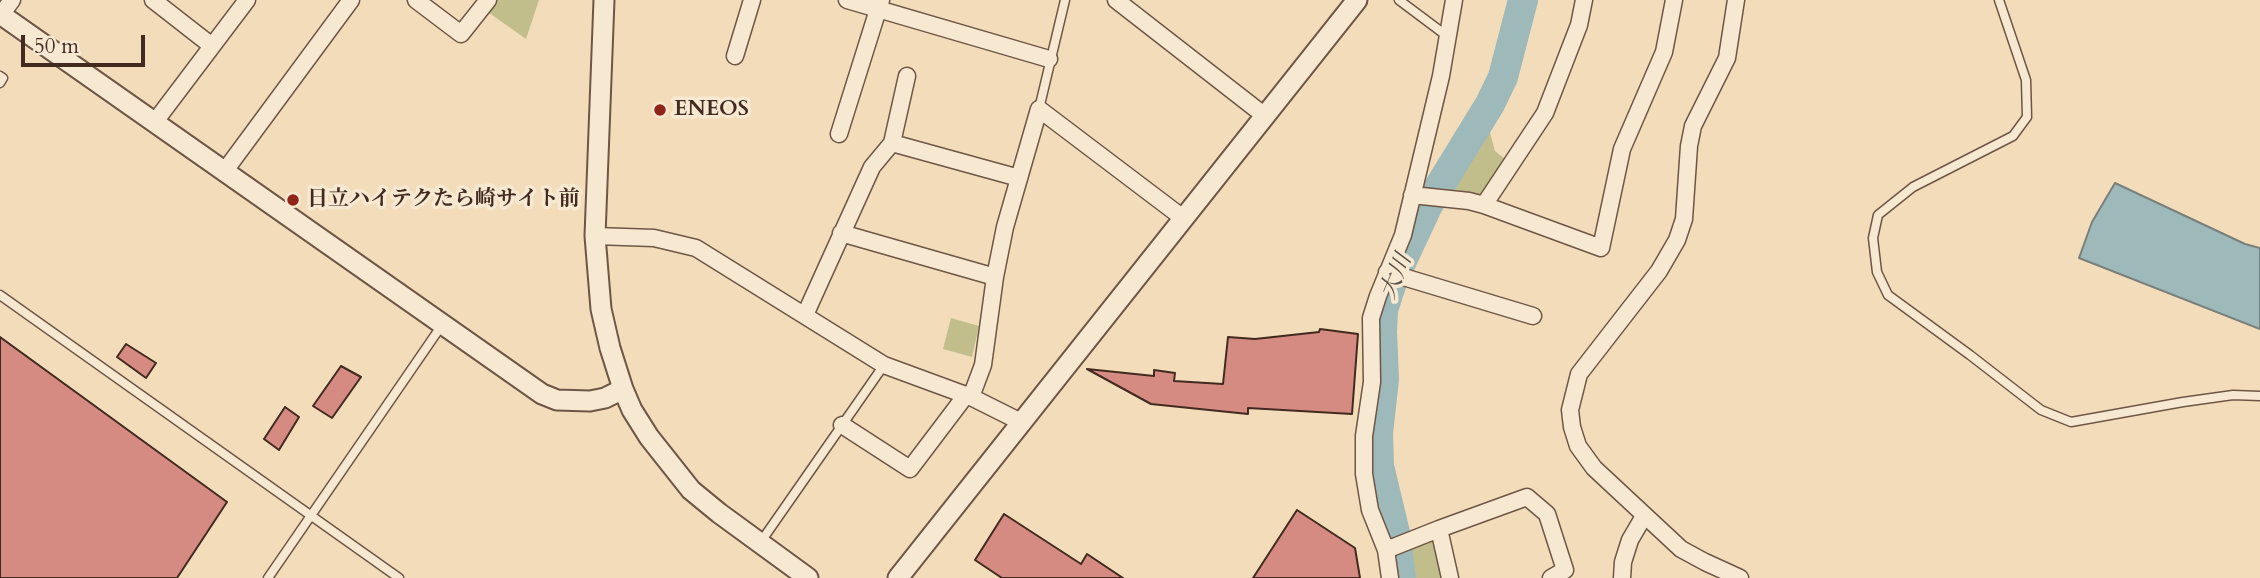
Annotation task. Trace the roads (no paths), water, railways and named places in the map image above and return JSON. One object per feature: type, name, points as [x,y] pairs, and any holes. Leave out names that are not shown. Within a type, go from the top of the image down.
[{"type":"street","points":[[12,0],[0,14],[542,394],[557,400],[590,401],[605,398],[623,389]]},
{"type":"street","points":[[153,0],[212,46]]},
{"type":"street","points":[[154,123],[247,0]]},
{"type":"street","points":[[224,172],[351,0]]},
{"type":"street","points":[[416,0],[461,34],[488,0]]},
{"type":"street","points":[[604,0],[595,236],[601,309],[623,389],[649,437],[691,490],[808,578]]},
{"type":"street","points":[[735,55],[752,0]]},
{"type":"street","points":[[847,0],[879,4],[1049,59]]},
{"type":"street","points":[[1116,0],[1265,116]]},
{"type":"street","points":[[898,578],[1357,0]]},
{"type":"street","points":[[1390,578],[1386,549],[1370,510],[1364,474],[1364,436],[1371,382],[1371,318],[1417,196],[1449,38],[1454,0]]},
{"type":"street","points":[[1484,205],[1545,113],[1579,25],[1584,0]]},
{"type":"street","points":[[1417,196],[1484,205],[1601,248],[1622,149],[1664,52],[1674,0]]},
{"type":"street","points":[[1736,0],[1727,58],[1693,126],[1684,219],[1677,240],[1659,271],[1579,374],[1570,410],[1578,446],[1594,468],[1681,549],[1740,578]]},
{"type":"street","points":[[839,134],[879,4]]},
{"type":"street","points":[[805,314],[872,167],[892,143],[907,76]]},
{"type":"street","points":[[842,425],[910,469],[968,396],[984,365],[995,277],[1005,227],[1039,109],[1183,218]]},
{"type":"street","points":[[892,143],[1019,178]]},
{"type":"street","points":[[841,233],[995,277]]},
{"type":"street","points":[[595,236],[654,238],[696,248],[884,365],[968,396],[1023,423]]},
{"type":"street","points":[[1387,272],[1533,316]]},
{"type":"street","points":[[1386,549],[1527,497],[1547,514],[1565,570],[1551,578]]},
{"type":"street","points":[[1622,578],[1623,562],[1630,540],[1644,516]]},
{"type":"street","points":[[1439,530],[1450,578]]},
{"type":"lane","points":[[1039,109],[1065,0]]},
{"type":"lane","points":[[1399,0],[1449,38]]},
{"type":"lane","points":[[1999,0],[2026,80],[2027,117],[2013,136],[1913,187],[1878,215],[1873,238],[1877,272],[1888,295],[2041,410],[2071,422],[2195,400],[2233,395],[2260,396]]},
{"type":"lane","points":[[0,76],[3,78],[0,83]]},
{"type":"lane","points":[[0,295],[399,578]]},
{"type":"lane","points":[[268,578],[308,516],[442,325]]},
{"type":"lane","points":[[760,543],[884,365]]},
{"type":"water","points":[[2115,183],[2245,244],[2260,248],[2260,329],[2079,258],[2092,222]]},
{"type":"waterway","name":"大川","points":[[1401,578],[1396,537],[1379,466],[1378,433],[1384,379],[1383,310],[1392,282],[1428,205],[1490,104],[1503,77],[1523,0]]},
{"type":"place","name":"ENEOS","points":[[660,110]]},
{"type":"place","name":"日立ハイテクたら崎サイト前","points":[[293,200]]}]
